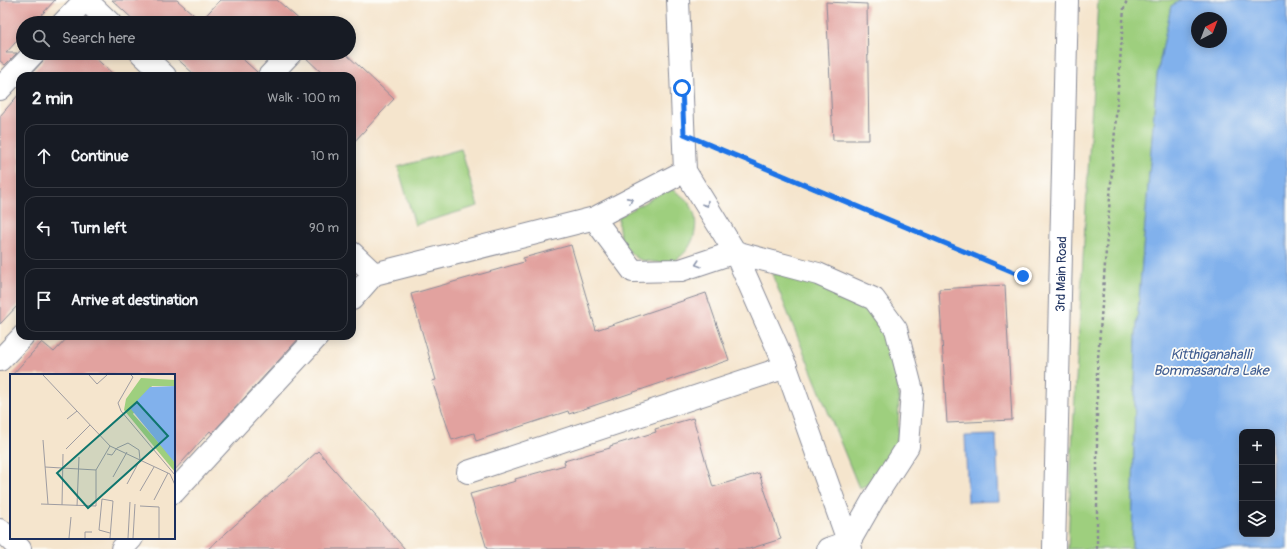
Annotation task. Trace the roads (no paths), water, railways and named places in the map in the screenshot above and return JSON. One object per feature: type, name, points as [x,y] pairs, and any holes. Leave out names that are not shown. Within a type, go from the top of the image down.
[{"type":"street","points":[[70,16],[85,0],[102,16]]},
{"type":"street","points":[[678,0],[685,171],[736,252],[786,368],[850,546]]},
{"type":"street","name":"3rd Main Road","points":[[1054,549],[1067,0]]},
{"type":"street","points":[[16,72],[27,60]]},
{"type":"street","points":[[148,60],[161,72]]},
{"type":"street","points":[[273,72],[284,60]]},
{"type":"street","points":[[0,89],[16,72]]},
{"type":"street","points":[[356,294],[374,274],[595,218],[685,171]]},
{"type":"street","points":[[595,218],[600,228],[633,271],[681,270],[736,252],[818,274],[874,299],[896,329],[912,391],[908,446],[873,500],[850,546]]},
{"type":"street","points":[[356,257],[374,274]]},
{"type":"street","points":[[0,360],[18,340]]},
{"type":"street","points":[[175,491],[314,340]]},
{"type":"street","points":[[468,472],[786,368]]},
{"type":"street","points":[[0,530],[20,549]]},
{"type":"street","points":[[122,549],[131,539]]},
{"type":"street","points":[[828,549],[850,546]]},
{"type":"water","name":"Kitthiganahalli Bommasandra Lake","points":[[1181,0],[1287,0],[1287,549],[1132,549],[1136,336],[1157,75],[1171,6]]},
{"type":"water","points":[[996,435],[999,501],[968,502],[965,436]]}]
